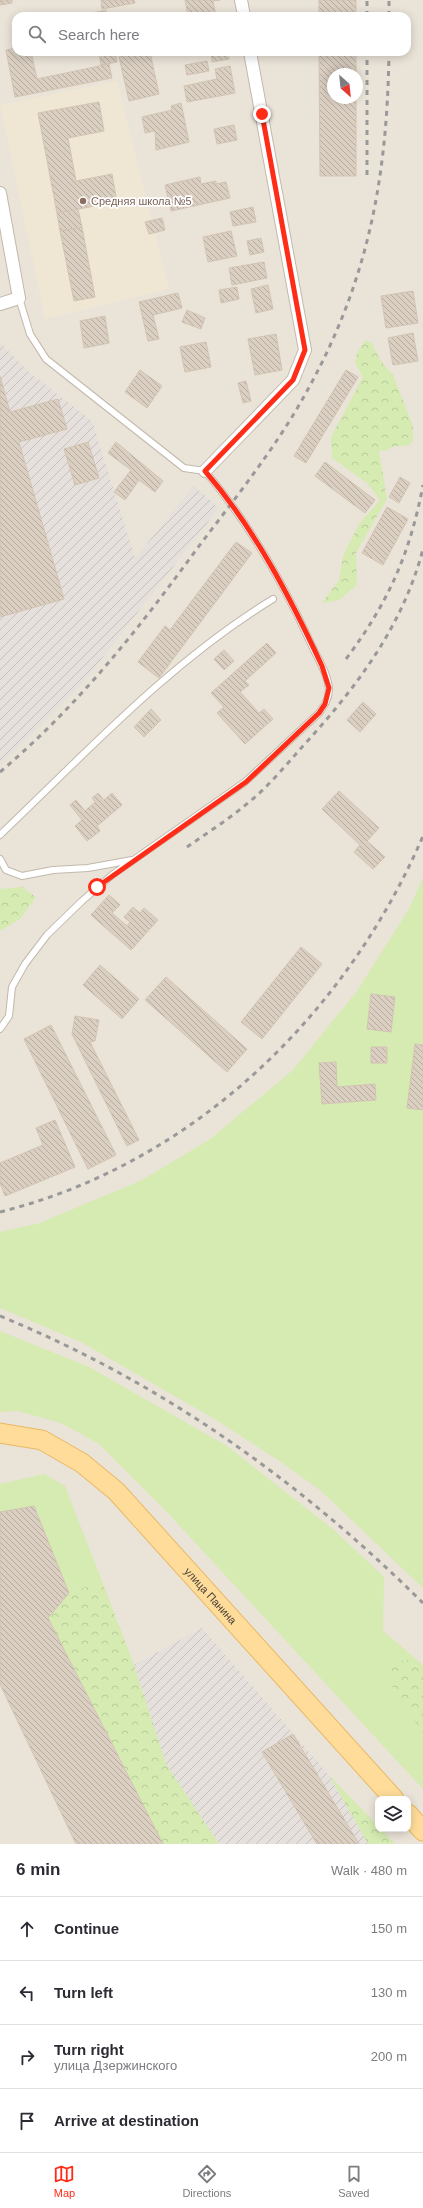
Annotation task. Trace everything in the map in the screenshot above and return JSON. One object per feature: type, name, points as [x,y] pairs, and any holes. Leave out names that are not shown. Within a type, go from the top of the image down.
[{"type":"main road","name":"улица Панина","points":[[0,1433],[42,1440],[82,1463],[116,1491],[391,1796]]},
{"type":"main road","points":[[411,1817],[423,1831]]},
{"type":"street","points":[[241,0],[243,12]]},
{"type":"street","points":[[205,471],[293,380],[305,350],[251,56]]},
{"type":"street","points":[[0,193],[19,298],[0,304]]},
{"type":"lane","points":[[0,1029],[9,1016],[12,987],[35,950],[82,901],[135,859],[246,782],[319,713],[328,697],[328,684],[322,666],[277,575],[231,504],[205,471],[184,468],[46,359],[30,334],[19,298]]},
{"type":"lane","points":[[0,835],[171,672],[248,614],[273,599]]},
{"type":"lane","points":[[0,859],[6,870],[22,876],[53,870],[88,868],[135,859]]},
{"type":"shaded area","points":[[0,0],[423,0],[423,1844],[0,1844]]},
{"type":"shaded area","name":"Средняя школа №5","points":[[117,81],[169,289],[45,319],[0,105]]},
{"type":"shaded area","points":[[0,343],[29,372],[92,421],[135,558],[194,486],[219,508],[82,684],[0,765]]},
{"type":"shaded area","points":[[202,1628],[329,1775],[369,1844],[219,1844],[166,1764],[134,1665]]},
{"type":"green space","points":[[366,340],[372,343],[380,360],[393,375],[413,426],[413,440],[410,445],[391,447],[385,451],[379,450],[387,499],[356,553],[357,585],[339,600],[322,603],[339,580],[343,556],[359,524],[380,500],[367,483],[332,458],[331,437],[363,377],[355,363],[357,353]]},
{"type":"green space","points":[[423,877],[423,1588],[320,1490],[278,1460],[218,1421],[81,1342],[0,1308],[0,1232],[40,1223],[142,1180],[209,1140],[293,1070],[357,991],[409,909]]},
{"type":"green space","points":[[22,887],[36,897],[20,919],[0,931],[0,889]]},
{"type":"green space","points":[[0,1331],[89,1367],[227,1446],[334,1530],[384,1577],[383,1631],[423,1665],[423,1789],[165,1510],[99,1444],[61,1423],[18,1411],[0,1412]]},
{"type":"green space","points":[[44,1474],[65,1486],[102,1581],[69,1593],[34,1507],[0,1512],[0,1484]]},
{"type":"green space","points":[[102,1581],[134,1665],[166,1764],[219,1844],[163,1844],[48,1618],[69,1593]]},
{"type":"green space","points":[[413,1660],[423,1671],[423,1733],[394,1693],[387,1662]]},
{"type":"green space","points":[[329,1775],[375,1823],[375,1832],[384,1832],[395,1844],[368,1844]]},
{"type":"building","points":[[0,0],[12,0],[12,3],[0,5]]},
{"type":"building","points":[[101,0],[134,0],[135,3],[102,9]]},
{"type":"building","points":[[185,0],[220,0],[213,1],[215,12],[187,12]]},
{"type":"building","points":[[319,0],[356,0],[356,12],[319,12]]},
{"type":"building","points":[[12,49],[12,56],[32,56],[37,79],[109,64],[112,78],[15,97],[6,50]]},
{"type":"building","points":[[100,56],[116,56],[117,62],[101,65]]},
{"type":"building","points":[[151,56],[159,94],[129,101],[119,57]]},
{"type":"building","points":[[211,56],[229,56],[229,59],[212,62]]},
{"type":"building","points":[[319,56],[356,56],[356,68],[327,68],[327,104],[356,104],[356,176],[320,176]]},
{"type":"building","points":[[207,61],[209,71],[187,75],[185,65]]},
{"type":"building","points":[[230,66],[235,93],[187,102],[184,86],[217,79],[215,69]]},
{"type":"building","points":[[99,102],[104,131],[68,138],[76,181],[112,174],[117,202],[57,213],[38,113]]},
{"type":"building","points":[[181,103],[189,142],[156,150],[155,131],[145,133],[142,117],[172,110],[171,106]]},
{"type":"building","points":[[234,125],[237,140],[217,144],[214,129]]},
{"type":"building","points":[[200,177],[201,184],[216,181],[216,184],[226,182],[230,198],[171,211],[165,185]]},
{"type":"building","points":[[253,207],[256,222],[233,226],[230,212]]},
{"type":"building","points":[[78,209],[82,227],[60,231],[57,213]]},
{"type":"building","points":[[162,218],[165,230],[149,234],[145,222]]},
{"type":"building","points":[[82,227],[95,297],[74,301],[60,231]]},
{"type":"building","points":[[231,231],[237,256],[208,262],[203,237]]},
{"type":"building","points":[[261,238],[264,252],[250,255],[247,241]]},
{"type":"building","points":[[264,262],[267,278],[232,285],[229,268]]},
{"type":"building","points":[[268,285],[273,309],[256,313],[251,289]]},
{"type":"building","points":[[237,287],[239,299],[221,303],[219,290]]},
{"type":"building","points":[[413,291],[418,323],[386,328],[381,296]]},
{"type":"building","points":[[178,293],[182,308],[153,315],[159,339],[148,341],[139,302]]},
{"type":"building","points":[[187,310],[205,318],[201,329],[182,322]]},
{"type":"building","points":[[105,316],[109,343],[84,348],[80,321]]},
{"type":"building","points":[[413,333],[418,361],[393,365],[388,338]]},
{"type":"building","points":[[276,334],[282,370],[255,375],[248,339]]},
{"type":"building","points":[[206,342],[211,367],[185,372],[180,347]]},
{"type":"building","points":[[140,370],[162,386],[147,408],[125,392]]},
{"type":"building","points":[[346,370],[358,377],[306,463],[294,456]]},
{"type":"building","points":[[0,376],[10,412],[58,399],[67,429],[19,442],[64,599],[0,617]]},
{"type":"building","points":[[246,381],[251,401],[243,403],[238,383]]},
{"type":"building","points":[[88,442],[99,478],[75,485],[64,449]]},
{"type":"building","points":[[116,442],[163,481],[155,492],[139,480],[125,500],[114,492],[131,470],[108,453]]},
{"type":"building","points":[[325,462],[375,500],[365,513],[315,476]]},
{"type":"building","points":[[400,477],[410,483],[399,503],[389,497]]},
{"type":"building","points":[[387,507],[408,519],[383,565],[362,553]]},
{"type":"building","points":[[236,542],[252,553],[159,678],[138,662],[165,626],[170,630]]},
{"type":"building","points":[[267,643],[276,653],[245,681],[249,685],[240,692],[259,713],[264,709],[273,719],[245,744],[217,713],[224,707],[211,693]]},
{"type":"building","points":[[224,650],[234,661],[224,670],[214,659]]},
{"type":"building","points":[[363,702],[376,714],[360,732],[347,720]]},
{"type":"building","points":[[151,709],[161,720],[144,737],[134,727]]},
{"type":"building","points":[[339,791],[379,828],[367,841],[385,857],[373,869],[354,852],[360,845],[322,809]]},
{"type":"building","points":[[98,793],[104,800],[112,793],[122,805],[97,826],[100,831],[87,841],[75,826],[82,820],[70,805],[76,800],[85,811],[95,802],[92,798]]},
{"type":"building","points":[[109,895],[120,905],[112,913],[127,926],[130,922],[124,917],[133,907],[140,913],[144,908],[158,920],[131,950],[91,915]]},
{"type":"building","points":[[301,947],[322,964],[262,1039],[241,1022]]},
{"type":"building","points":[[100,965],[139,999],[122,1019],[83,985]]},
{"type":"building","points":[[166,977],[247,1049],[227,1072],[145,1000]]},
{"type":"building","points":[[371,994],[395,997],[391,1032],[367,1029]]},
{"type":"building","points":[[75,1016],[99,1020],[95,1041],[90,1042],[139,1140],[127,1146],[72,1034]]},
{"type":"building","points":[[51,1025],[116,1155],[88,1169],[24,1039]]},
{"type":"building","points":[[415,1044],[423,1045],[423,1110],[407,1108]]},
{"type":"building","points":[[371,1047],[387,1047],[387,1063],[371,1063]]},
{"type":"building","points":[[336,1062],[337,1087],[375,1084],[376,1100],[322,1104],[319,1063]]},
{"type":"building","points":[[55,1120],[75,1167],[5,1196],[0,1183],[0,1163],[43,1145],[36,1128]]},
{"type":"building","points":[[34,1506],[69,1593],[48,1618],[163,1844],[76,1844],[0,1684],[0,1512]]},
{"type":"building","points":[[293,1734],[359,1844],[317,1844],[262,1752]]},
{"type":"railway","points":[[367,0],[367,12]]},
{"type":"railway","points":[[389,0],[389,12]]},
{"type":"railway","points":[[367,56],[367,175]]},
{"type":"railway","points":[[0,772],[55,722],[129,639],[272,447],[295,412],[319,368],[339,325],[355,282],[368,239],[377,195],[383,149],[389,56]]},
{"type":"railway","points":[[346,659],[374,618],[395,577],[404,556],[418,510],[423,485]]},
{"type":"railway","points":[[187,847],[233,815],[263,790],[341,702],[375,655],[390,630],[403,604],[423,549]]},
{"type":"railway","points":[[0,1212],[70,1189],[137,1158],[198,1119],[255,1073],[306,1021],[352,964],[391,902],[423,836]]},
{"type":"railway","points":[[0,1316],[59,1342],[117,1372],[226,1438],[278,1476],[328,1516],[376,1558],[423,1603]]},
{"type":"place","name":"Средняя школа №5","points":[[83,201]]},
{"type":"route","points":[[97,887],[246,782],[319,713],[328,697],[329,688],[322,666],[277,575],[231,504],[205,471],[293,380],[305,350],[262,114]]}]
